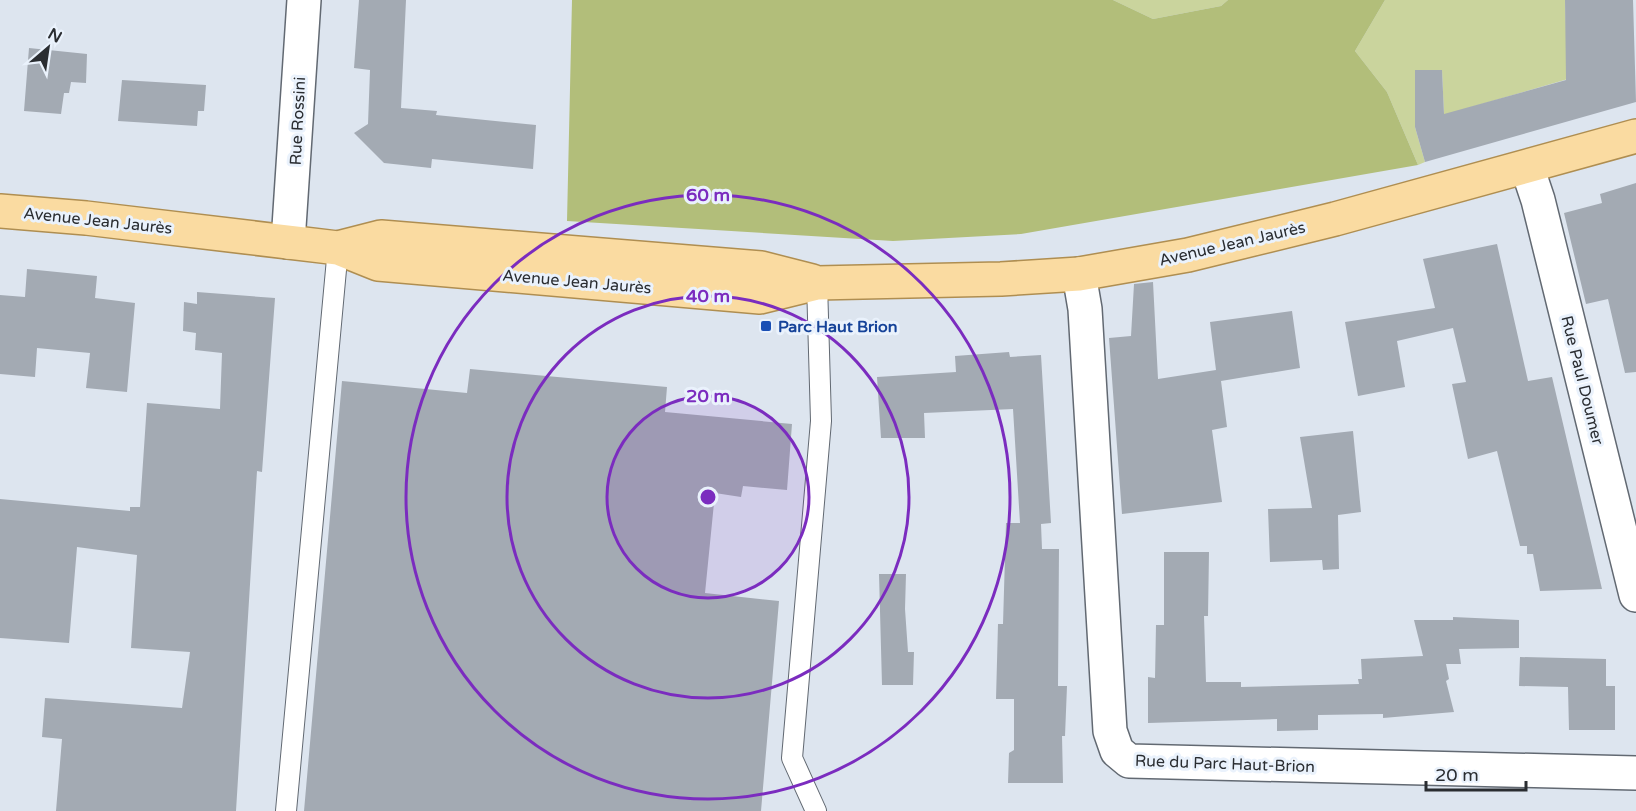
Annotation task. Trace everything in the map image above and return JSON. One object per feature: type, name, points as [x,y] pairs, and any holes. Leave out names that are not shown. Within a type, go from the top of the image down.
[{"type":"main road","name":"Avenue Jean Jaurès","points":[[0,211],[87,218],[338,248],[381,237],[761,268],[817,283],[1001,279],[1079,274],[1188,255],[1335,219],[1636,136]]},
{"type":"street","name":"Rue Rossini","points":[[288,242],[304,0]]},
{"type":"street","name":"Rue Paul Doumer","points":[[1527,166],[1539,201],[1636,595]]},
{"type":"street","name":"Rue du Parc Haut-Brion","points":[[1079,274],[1085,309],[1110,730],[1116,752],[1129,761],[1140,762],[1636,773]]},
{"type":"lane","points":[[286,811],[338,248]]},
{"type":"lane","points":[[816,811],[792,758],[821,421],[817,283]]},
{"type":"green space","points":[[572,0],[1113,0],[1153,19],[1221,6],[1228,0],[1385,0],[1355,51],[1387,92],[1418,165],[1021,234],[893,241],[567,221]]},
{"type":"green space","points":[[1113,0],[1228,0],[1221,6],[1153,19]]},
{"type":"green space","points":[[1385,0],[1565,0],[1568,79],[1444,115],[1442,70],[1415,71],[1415,127],[1425,162],[1418,165],[1387,92],[1355,51]]},
{"type":"building","points":[[359,0],[406,0],[401,108],[437,111],[436,115],[536,125],[533,169],[432,159],[431,168],[384,163],[354,133],[368,124],[370,70],[354,68]]},
{"type":"building","points":[[1565,0],[1633,0],[1636,102],[1425,162],[1415,127],[1415,70],[1442,70],[1444,114],[1566,80]]},
{"type":"building","points":[[29,48],[87,54],[86,83],[71,82],[69,93],[64,93],[61,114],[24,111]]},
{"type":"building","points":[[122,80],[206,85],[204,111],[198,111],[197,126],[118,121]]},
{"type":"building","points":[[1636,183],[1636,372],[1625,373],[1608,299],[1586,304],[1564,213],[1602,203],[1600,194]]},
{"type":"building","points":[[1497,244],[1528,381],[1552,377],[1602,589],[1540,591],[1533,554],[1527,554],[1527,546],[1520,546],[1497,451],[1468,459],[1452,384],[1466,382],[1453,328],[1397,341],[1405,387],[1358,396],[1345,322],[1435,308],[1423,259]]},
{"type":"building","points":[[27,269],[97,276],[95,298],[135,303],[127,392],[86,388],[90,353],[37,348],[35,377],[0,374],[0,295],[25,297]]},
{"type":"building","points":[[1153,282],[1158,379],[1216,370],[1210,322],[1292,311],[1300,368],[1221,381],[1227,427],[1212,430],[1222,502],[1122,514],[1109,338],[1131,336],[1134,284]]},
{"type":"building","points":[[197,292],[275,298],[262,472],[257,471],[236,811],[56,811],[62,739],[42,737],[45,698],[182,708],[190,652],[131,648],[137,555],[77,547],[69,643],[0,638],[0,499],[130,511],[130,507],[140,507],[147,403],[220,409],[222,353],[195,350],[196,333],[183,331],[184,302],[197,304]]},
{"type":"building","points":[[1009,352],[1010,357],[1041,355],[1051,523],[1041,524],[1042,549],[1059,549],[1058,686],[1067,686],[1065,736],[1062,736],[1063,783],[1008,783],[1009,753],[1014,750],[1014,699],[996,699],[998,624],[1003,624],[1006,523],[1020,523],[1013,409],[924,413],[925,438],[881,438],[877,377],[956,372],[955,356]]},
{"type":"building","points":[[470,369],[667,387],[665,412],[792,424],[787,490],[743,486],[741,497],[715,493],[705,593],[779,601],[761,811],[304,811],[342,381],[467,393]]},
{"type":"building","points":[[1353,431],[1361,512],[1338,515],[1339,569],[1323,570],[1322,560],[1270,562],[1268,509],[1312,508],[1300,437]]},
{"type":"building","points":[[1164,552],[1209,552],[1208,616],[1204,616],[1206,682],[1241,682],[1241,687],[1359,684],[1358,679],[1362,679],[1361,659],[1423,656],[1414,620],[1453,620],[1453,617],[1519,620],[1519,648],[1459,649],[1461,664],[1446,664],[1449,679],[1446,681],[1454,712],[1383,718],[1383,714],[1318,715],[1318,730],[1277,731],[1277,719],[1148,723],[1148,677],[1155,678],[1156,625],[1164,625]]},
{"type":"building","points":[[879,574],[906,574],[905,609],[908,652],[914,652],[913,685],[882,685]]},
{"type":"building","points":[[1520,657],[1606,659],[1606,686],[1615,686],[1615,730],[1569,730],[1568,687],[1519,686]]},
{"type":"place","name":"Parc Haut Brion","points":[[766,326]]}]
